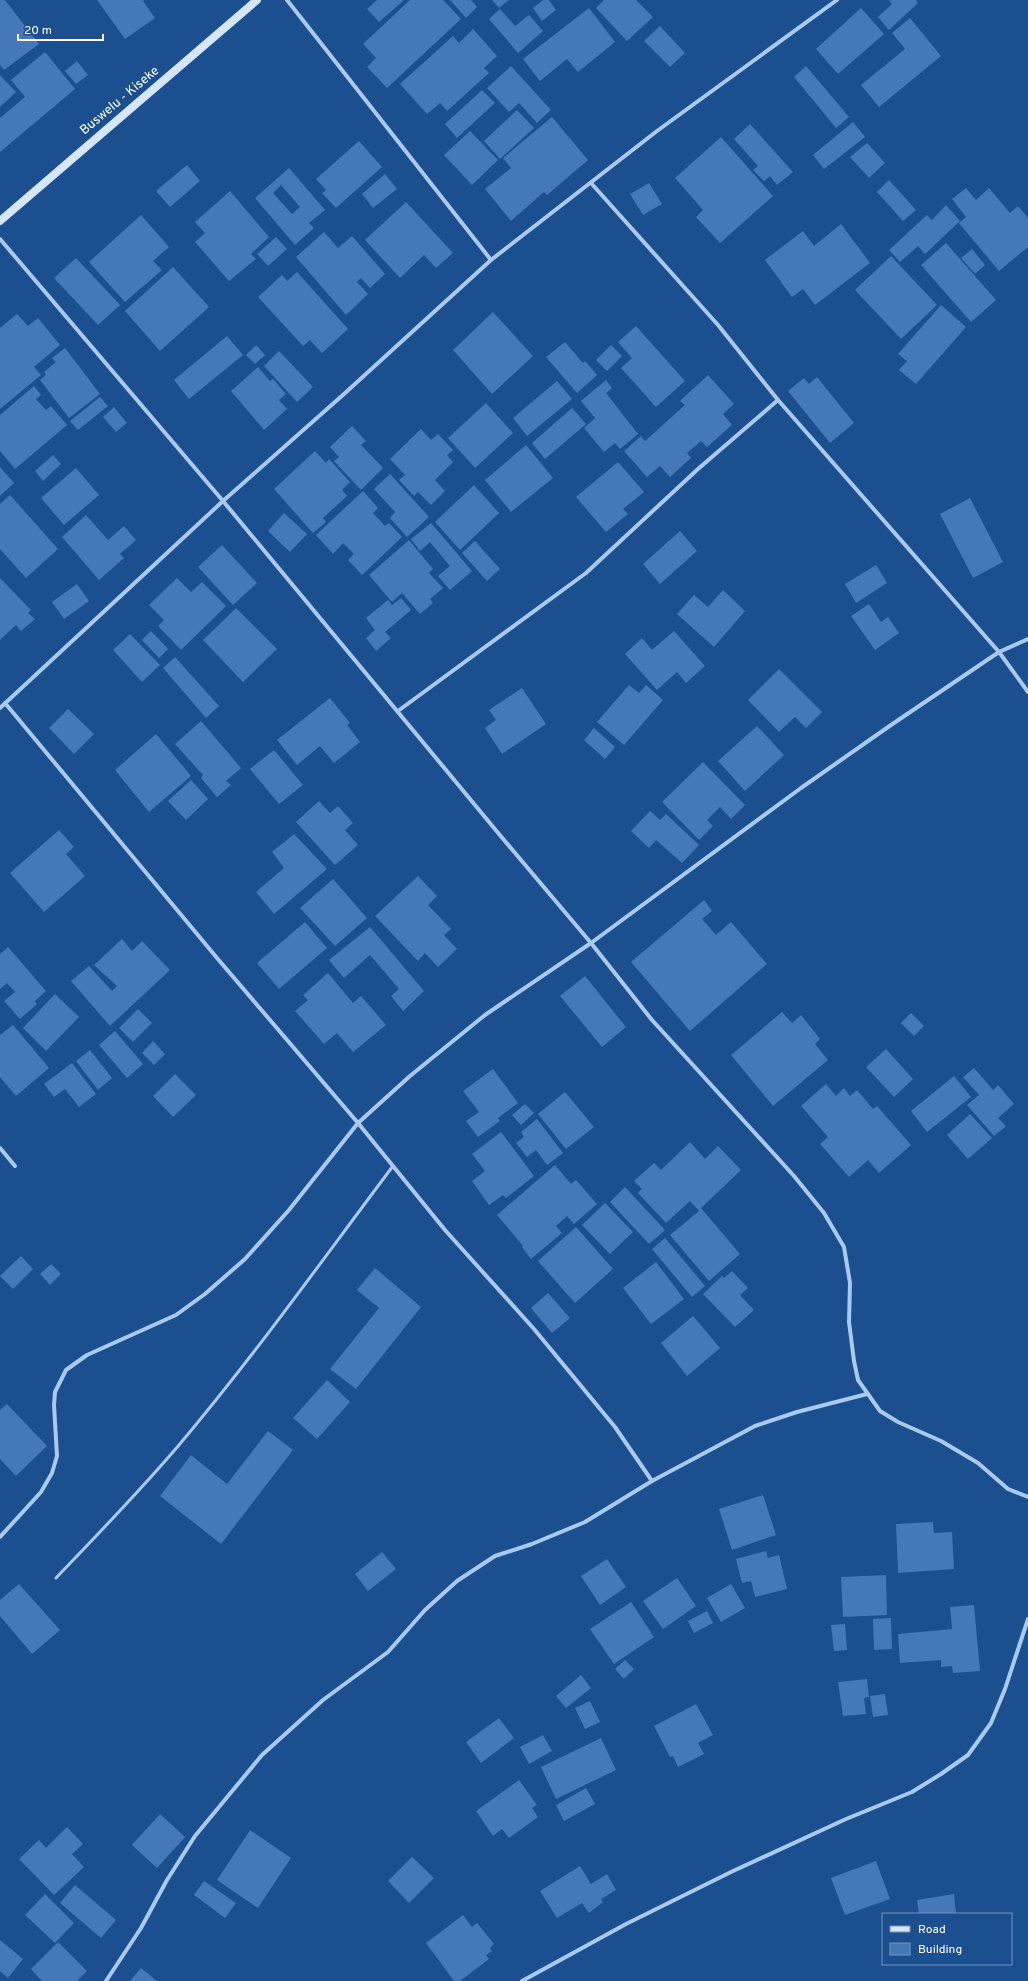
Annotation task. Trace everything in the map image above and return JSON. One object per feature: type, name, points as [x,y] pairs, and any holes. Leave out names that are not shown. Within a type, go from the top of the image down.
[{"type":"main road","name":"Buswelu - Kiseke","points":[[0,221],[257,0]]},
{"type":"street","points":[[287,0],[491,260]]},
{"type":"street","points":[[0,708],[223,501],[344,394],[491,260],[591,184],[657,131],[837,0]]},
{"type":"street","points":[[591,184],[718,325],[778,400],[999,652],[1028,692]]},
{"type":"street","points":[[0,239],[223,501],[591,943],[652,1020],[794,1176],[824,1213],[844,1247],[850,1283],[849,1322],[858,1380],[880,1411],[898,1422],[941,1440],[978,1464],[1008,1489],[1028,1498]]},
{"type":"street","points":[[398,711],[586,573],[698,469],[778,400]]},
{"type":"street","points":[[0,1537],[41,1492],[52,1474],[57,1456],[54,1405],[55,1392],[66,1370],[87,1355],[176,1315],[206,1294],[245,1259],[289,1210],[358,1123],[410,1076],[485,1015],[591,943],[801,788],[999,652],[1028,639]]},
{"type":"street","points":[[5,703],[99,814],[217,958],[358,1123],[445,1230],[534,1329],[605,1414],[652,1481]]},
{"type":"street","points":[[0,1148],[15,1166]]},
{"type":"street","points":[[106,1981],[141,1928],[167,1880],[194,1836],[262,1755],[323,1700],[388,1652],[425,1610],[457,1580],[495,1556],[532,1544],[586,1522],[652,1481],[755,1426],[797,1412],[867,1394]]},
{"type":"street","points":[[522,1981],[531,1974],[626,1924],[731,1872],[846,1819],[912,1792],[968,1755],[991,1724],[1005,1689],[1028,1619]]},
{"type":"lane","points":[[56,1578],[118,1513],[179,1445],[235,1375],[393,1166]]},
{"type":"building","points":[[0,0],[5,0],[39,44],[4,70],[0,65]]},
{"type":"building","points":[[97,0],[145,0],[143,1],[155,18],[125,39]]},
{"type":"building","points":[[377,0],[404,0],[379,22],[367,9]]},
{"type":"building","points":[[410,0],[443,0],[461,19],[387,88],[367,67],[376,58],[363,44]]},
{"type":"building","points":[[450,0],[471,0],[477,7],[466,18]]},
{"type":"building","points":[[492,0],[509,0],[499,8]]},
{"type":"building","points":[[543,0],[549,0],[556,10],[542,21],[533,8]]},
{"type":"building","points":[[604,0],[636,0],[653,17],[627,41],[596,8]]},
{"type":"building","points":[[889,0],[916,0],[918,3],[889,30],[878,17],[892,4]]},
{"type":"building","points":[[589,8],[615,42],[578,72],[567,59],[540,81],[523,59]]},
{"type":"building","points":[[861,8],[884,34],[838,74],[816,49]]},
{"type":"building","points":[[500,9],[515,26],[529,15],[543,31],[518,53],[489,19]]},
{"type":"building","points":[[910,18],[941,56],[879,107],[861,85],[905,49],[892,33]]},
{"type":"building","points":[[660,26],[685,53],[670,67],[644,41]]},
{"type":"building","points":[[473,29],[497,56],[484,68],[489,73],[447,111],[440,103],[427,114],[400,84],[453,36],[459,43]]},
{"type":"building","points":[[45,52],[75,89],[0,152],[0,118],[25,97],[11,80]]},
{"type":"building","points":[[77,61],[88,75],[76,84],[65,71]]},
{"type":"building","points":[[511,66],[551,110],[537,123],[519,103],[509,112],[487,88]]},
{"type":"building","points":[[806,66],[849,117],[836,128],[794,77]]},
{"type":"building","points":[[0,75],[16,92],[0,107]]},
{"type":"building","points":[[482,90],[495,103],[457,138],[445,124]]},
{"type":"building","points":[[517,110],[534,128],[500,159],[484,141]]},
{"type":"building","points":[[552,117],[588,160],[547,195],[544,192],[511,221],[485,189],[511,168],[503,158]]},
{"type":"building","points":[[853,122],[865,137],[824,169],[813,155]]},
{"type":"building","points":[[750,124],[793,172],[777,185],[770,176],[764,181],[753,170],[758,166],[734,139]]},
{"type":"building","points":[[470,131],[498,160],[472,185],[444,155]]},
{"type":"building","points":[[721,137],[773,196],[720,243],[696,217],[703,210],[675,178]]},
{"type":"building","points":[[359,141],[382,167],[336,208],[322,193],[326,190],[316,179]]},
{"type":"building","points":[[867,143],[885,163],[869,178],[850,157]]},
{"type":"building","points":[[187,165],[200,181],[170,207],[156,191]]},
{"type":"building","points":[[289,168],[325,210],[309,223],[314,228],[295,245],[255,198]],"holes":[[[281,185],[300,207],[292,214],[273,193]]]},
{"type":"building","points":[[385,174],[397,189],[373,208],[362,194]]},
{"type":"building","points":[[889,180],[916,210],[903,221],[877,192]]},
{"type":"building","points":[[649,183],[662,204],[643,215],[630,194]]},
{"type":"building","points":[[966,188],[976,200],[989,188],[1010,213],[1018,206],[1028,218],[1028,247],[999,271],[959,223],[966,217],[952,199]]},
{"type":"building","points":[[230,191],[269,237],[251,254],[256,259],[229,281],[195,242],[205,233],[195,222]]},
{"type":"building","points":[[406,202],[453,253],[436,268],[424,255],[400,278],[365,240]]},
{"type":"building","points":[[946,205],[960,221],[925,254],[918,246],[900,262],[889,250],[927,215],[932,220]]},
{"type":"building","points":[[141,215],[169,247],[153,261],[162,270],[125,302],[89,262]]},
{"type":"building","points":[[841,224],[870,263],[815,305],[803,289],[792,297],[765,260],[803,231],[814,246]]},
{"type":"building","points":[[324,232],[338,248],[352,236],[385,274],[370,288],[361,278],[357,282],[368,294],[346,315],[296,257]]},
{"type":"building","points":[[276,237],[287,249],[268,266],[257,254]]},
{"type":"building","points":[[946,243],[996,300],[971,322],[921,265]]},
{"type":"building","points":[[972,249],[985,265],[975,274],[961,258]]},
{"type":"building","points":[[891,256],[937,305],[901,339],[855,290]]},
{"type":"building","points":[[76,258],[120,305],[98,325],[54,278]]},
{"type":"building","points":[[173,267],[209,307],[160,351],[125,311]]},
{"type":"building","points":[[297,272],[348,329],[322,353],[310,340],[303,346],[258,297],[282,275],[287,281]]},
{"type":"building","points":[[941,305],[966,327],[916,384],[899,370],[907,361],[898,354]]},
{"type":"building","points":[[493,312],[533,356],[492,394],[453,350]]},
{"type":"building","points":[[17,314],[28,326],[38,318],[60,345],[34,367],[41,375],[0,409],[0,328]]},
{"type":"building","points":[[636,326],[685,381],[656,407],[621,368],[632,358],[618,342]]},
{"type":"building","points":[[227,336],[243,355],[189,399],[174,380]]},
{"type":"building","points":[[565,342],[583,363],[585,361],[597,375],[577,393],[546,357]]},
{"type":"building","points":[[256,345],[265,355],[255,364],[246,355]]},
{"type":"building","points":[[611,345],[622,356],[607,371],[596,360]]},
{"type":"building","points":[[65,348],[100,394],[69,418],[40,380],[46,375],[44,372],[56,362],[52,358]]},
{"type":"building","points":[[279,351],[313,387],[297,402],[264,366]]},
{"type":"building","points":[[258,367],[270,381],[273,379],[286,394],[279,400],[287,409],[264,430],[231,391]]},
{"type":"building","points":[[708,375],[734,404],[723,414],[732,425],[707,447],[701,441],[687,453],[691,458],[670,477],[660,466],[647,477],[624,451],[641,436],[645,441],[685,405],[680,401]]},
{"type":"building","points":[[817,377],[854,423],[830,443],[788,391],[804,378],[809,384]]},
{"type":"building","points":[[606,380],[612,388],[606,393],[638,434],[620,449],[615,443],[604,452],[584,428],[595,418],[581,401]]},
{"type":"building","points":[[557,381],[572,399],[527,436],[513,418]]},
{"type":"building","points":[[34,386],[41,395],[36,399],[46,410],[51,406],[67,425],[15,469],[0,451],[0,415]]},
{"type":"building","points":[[100,397],[108,406],[78,430],[70,421]]},
{"type":"building","points":[[486,403],[513,433],[475,468],[448,438]]},
{"type":"building","points":[[114,407],[127,423],[116,432],[103,417]]},
{"type":"building","points":[[572,408],[586,424],[545,459],[532,443]]},
{"type":"building","points":[[352,426],[366,441],[361,445],[383,468],[361,490],[334,461],[339,457],[330,447]]},
{"type":"building","points":[[421,429],[431,440],[438,434],[453,450],[447,455],[453,462],[435,480],[445,491],[431,505],[418,492],[414,496],[399,480],[405,475],[390,459]]},
{"type":"building","points":[[526,445],[553,478],[511,512],[485,480]]},
{"type":"building","points":[[315,451],[326,463],[329,459],[350,482],[342,490],[347,496],[323,518],[326,522],[313,533],[274,489]]},
{"type":"building","points":[[53,455],[61,464],[43,481],[35,471]]},
{"type":"building","points":[[618,462],[644,492],[623,509],[628,514],[606,532],[576,497]]},
{"type":"building","points":[[0,467],[14,483],[0,496]]},
{"type":"building","points":[[76,468],[99,495],[64,525],[41,498]]},
{"type":"building","points":[[390,474],[429,517],[407,537],[390,518],[395,512],[374,489]]},
{"type":"building","points":[[474,485],[499,513],[460,550],[435,522]]},
{"type":"building","points":[[363,491],[378,508],[373,513],[385,526],[389,523],[402,537],[362,575],[348,560],[354,554],[343,543],[333,554],[316,535]]},
{"type":"building","points":[[10,495],[58,549],[26,578],[0,549],[0,504]]},
{"type":"building","points":[[970,498],[1003,562],[973,578],[940,514]]},
{"type":"building","points":[[284,513],[307,534],[290,552],[268,531]]},
{"type":"building","points":[[86,515],[108,540],[124,526],[136,540],[120,554],[124,558],[99,580],[62,537]]},
{"type":"building","points":[[431,523],[472,571],[450,590],[438,576],[450,566],[430,542],[420,551],[411,539]]},
{"type":"building","points":[[680,531],[697,551],[660,584],[643,564]]},
{"type":"building","points":[[409,540],[433,569],[429,573],[443,588],[430,599],[433,603],[420,614],[402,593],[392,602],[369,575]]},
{"type":"building","points":[[475,541],[500,569],[487,581],[462,553]]},
{"type":"building","points":[[222,545],[257,583],[233,605],[198,567]]},
{"type":"building","points":[[876,565],[887,583],[856,603],[845,584]]},
{"type":"building","points":[[0,578],[31,610],[28,613],[35,619],[21,631],[16,625],[0,640]]},
{"type":"building","points":[[177,578],[191,592],[202,582],[226,606],[181,650],[158,626],[164,620],[149,605]]},
{"type":"building","points":[[77,584],[89,601],[64,619],[52,602]]},
{"type":"building","points":[[723,590],[745,611],[714,647],[677,614],[694,595],[708,607]]},
{"type":"building","points":[[401,598],[411,610],[385,632],[391,638],[376,651],[366,638],[375,630],[366,618],[388,600],[392,605]]},
{"type":"building","points":[[869,604],[881,622],[888,617],[899,633],[875,650],[851,616]]},
{"type":"building","points":[[236,608],[277,649],[243,682],[203,640]]},
{"type":"building","points":[[151,631],[168,649],[159,658],[142,640]]},
{"type":"building","points":[[674,631],[705,666],[686,683],[677,672],[657,690],[625,654],[642,638],[652,650]]},
{"type":"building","points":[[130,634],[160,665],[142,682],[113,650]]},
{"type":"building","points":[[175,657],[219,706],[206,718],[163,668]]},
{"type":"building","points":[[779,669],[822,712],[806,728],[795,717],[779,732],[748,700]]},
{"type":"building","points":[[629,685],[639,693],[646,685],[663,700],[624,745],[597,722]]},
{"type":"building","points":[[522,688],[546,724],[502,754],[485,728],[496,720],[489,710]]},
{"type":"building","points":[[330,698],[350,723],[347,725],[360,742],[334,763],[320,746],[297,765],[277,740]]},
{"type":"building","points":[[68,709],[94,734],[74,754],[49,728]]},
{"type":"building","points":[[201,721],[241,768],[226,781],[231,785],[217,797],[201,778],[203,775],[175,744]]},
{"type":"building","points":[[757,726],[784,755],[745,791],[718,761]]},
{"type":"building","points":[[594,728],[615,747],[605,759],[584,740]]},
{"type":"building","points":[[156,734],[191,776],[149,812],[115,770]]},
{"type":"building","points":[[274,750],[303,785],[279,804],[250,769]]},
{"type":"building","points":[[703,762],[745,805],[731,819],[720,807],[707,820],[713,826],[699,840],[662,802]]},
{"type":"building","points":[[191,780],[208,799],[186,820],[168,801]]},
{"type":"building","points":[[319,801],[330,813],[338,806],[353,823],[345,830],[358,845],[335,865],[296,822]]},
{"type":"building","points":[[650,811],[660,820],[666,814],[699,845],[682,863],[656,840],[649,848],[631,831]]},
{"type":"building","points":[[59,830],[74,847],[66,854],[85,876],[44,912],[10,873]]},
{"type":"building","points":[[294,834],[327,869],[274,914],[256,892],[284,868],[272,852]]},
{"type":"building","points":[[418,876],[437,896],[428,905],[451,929],[444,935],[457,949],[438,967],[425,953],[418,961],[375,916]]},
{"type":"building","points":[[333,879],[367,918],[335,946],[300,908]]},
{"type":"building","points":[[704,900],[712,911],[702,919],[716,935],[731,922],[767,964],[690,1031],[631,962]]},
{"type":"building","points":[[305,922],[327,948],[279,989],[257,963]]},
{"type":"building","points":[[370,927],[424,991],[403,1011],[391,996],[399,989],[370,955],[344,978],[329,960]]},
{"type":"building","points":[[122,939],[132,951],[142,941],[170,970],[110,1026],[71,981],[89,966],[112,991],[117,986],[94,965]]},
{"type":"building","points":[[8,947],[46,991],[35,1001],[37,1004],[20,1019],[4,1001],[15,992],[7,983],[0,989],[0,954]]},
{"type":"building","points":[[328,973],[353,1003],[361,996],[386,1025],[353,1052],[337,1033],[324,1044],[295,1011],[308,1000],[303,995]]},
{"type":"building","points":[[585,976],[626,1027],[602,1047],[560,996]]},
{"type":"building","points":[[55,994],[79,1017],[46,1051],[23,1028]]},
{"type":"building","points":[[138,1009],[152,1023],[133,1042],[119,1028]]},
{"type":"building","points":[[782,1012],[792,1023],[801,1015],[820,1039],[815,1044],[828,1060],[773,1106],[731,1055]]},
{"type":"building","points":[[911,1013],[924,1026],[914,1036],[901,1023]]},
{"type":"building","points":[[13,1025],[49,1068],[16,1096],[0,1077],[0,1035]]},
{"type":"building","points":[[115,1031],[143,1064],[127,1078],[99,1045]]},
{"type":"building","points":[[153,1041],[165,1054],[154,1065],[142,1053]]},
{"type":"building","points":[[886,1049],[913,1079],[894,1097],[866,1067]]},
{"type":"building","points":[[90,1050],[112,1078],[98,1090],[76,1061]]},
{"type":"building","points":[[72,1063],[96,1094],[79,1107],[65,1089],[54,1097],[44,1084]]},
{"type":"building","points":[[974,1068],[993,1090],[998,1085],[1014,1104],[998,1118],[1006,1126],[994,1136],[967,1105],[979,1095],[963,1077]]},
{"type":"building","points":[[493,1069],[518,1103],[498,1118],[500,1121],[478,1137],[466,1121],[479,1112],[463,1091]]},
{"type":"building","points":[[175,1074],[196,1095],[173,1117],[153,1096]]},
{"type":"building","points":[[954,1076],[971,1097],[927,1132],[911,1111]]},
{"type":"building","points":[[826,1084],[836,1096],[844,1088],[850,1096],[857,1090],[873,1109],[877,1106],[911,1145],[879,1173],[868,1160],[849,1177],[820,1144],[828,1137],[801,1106]]},
{"type":"building","points":[[565,1092],[594,1127],[566,1149],[538,1114]]},
{"type":"building","points":[[525,1104],[534,1113],[521,1125],[512,1115]]},
{"type":"building","points":[[970,1114],[992,1138],[968,1159],[947,1135]]},
{"type":"building","points":[[537,1119],[563,1153],[547,1165],[536,1150],[527,1157],[516,1143],[524,1137],[521,1132]]},
{"type":"building","points":[[501,1132],[534,1176],[506,1198],[503,1195],[489,1205],[472,1181],[485,1171],[472,1154]]},
{"type":"building","points":[[690,1142],[705,1159],[718,1146],[741,1170],[701,1208],[740,1254],[709,1281],[670,1235],[699,1211],[690,1201],[666,1223],[638,1193],[642,1189],[634,1181],[654,1163],[661,1170]]},
{"type":"building","points":[[555,1165],[571,1184],[576,1180],[597,1204],[574,1224],[567,1216],[556,1226],[562,1233],[531,1259],[522,1247],[523,1246],[497,1215]]},
{"type":"building","points":[[625,1187],[665,1230],[649,1244],[610,1202]]},
{"type":"building","points":[[605,1203],[633,1232],[610,1254],[582,1225]]},
{"type":"building","points":[[576,1227],[613,1269],[575,1303],[538,1261]]},
{"type":"building","points":[[665,1238],[705,1286],[692,1297],[652,1249]]},
{"type":"building","points":[[21,1256],[33,1269],[13,1289],[0,1276]]},
{"type":"building","points":[[656,1262],[684,1299],[651,1324],[623,1288]]},
{"type":"building","points":[[51,1264],[61,1274],[50,1285],[40,1274]]},
{"type":"building","points":[[375,1268],[421,1307],[356,1389],[330,1369],[379,1308],[357,1290]]},
{"type":"building","points":[[732,1271],[748,1288],[740,1295],[754,1310],[735,1327],[703,1294],[722,1276],[724,1278]]},
{"type":"building","points":[[548,1293],[570,1318],[552,1333],[531,1308]]},
{"type":"building","points":[[693,1316],[720,1348],[687,1376],[661,1343]]},
{"type":"building","points":[[327,1380],[350,1402],[317,1439],[293,1418]]},
{"type":"building","points":[[7,1404],[47,1446],[16,1476],[0,1459],[0,1410]]},
{"type":"building","points":[[268,1431],[293,1450],[221,1544],[160,1496],[191,1455],[227,1484]]},
{"type":"building","points":[[763,1495],[776,1535],[732,1550],[719,1509]]},
{"type":"building","points":[[933,1522],[934,1533],[952,1532],[954,1569],[898,1573],[896,1524]]},
{"type":"building","points":[[766,1551],[768,1558],[779,1555],[787,1589],[755,1597],[751,1581],[742,1583],[736,1559]]},
{"type":"building","points":[[382,1552],[396,1569],[368,1591],[355,1574]]},
{"type":"building","points":[[607,1559],[626,1587],[600,1605],[581,1576]]},
{"type":"building","points":[[886,1575],[887,1615],[843,1617],[841,1577]]},
{"type":"building","points":[[677,1578],[696,1606],[663,1629],[643,1601]]},
{"type":"building","points":[[19,1584],[60,1630],[32,1654],[0,1616],[0,1600]]},
{"type":"building","points":[[731,1584],[745,1608],[721,1622],[707,1598]]},
{"type":"building","points":[[631,1602],[654,1637],[614,1664],[590,1629]]},
{"type":"building","points":[[974,1605],[980,1671],[953,1673],[952,1666],[941,1667],[941,1660],[900,1663],[898,1634],[952,1629],[950,1607]]},
{"type":"building","points":[[707,1611],[713,1623],[694,1633],[688,1621]]},
{"type":"building","points":[[891,1618],[892,1649],[874,1650],[873,1619]]},
{"type":"building","points":[[845,1624],[847,1650],[834,1651],[831,1625]]},
{"type":"building","points":[[625,1660],[634,1669],[624,1679],[615,1669]]},
{"type":"building","points":[[581,1675],[591,1688],[566,1708],[556,1696]]},
{"type":"building","points":[[867,1679],[869,1697],[864,1698],[866,1714],[843,1716],[838,1682]]},
{"type":"building","points":[[885,1694],[888,1715],[873,1717],[870,1696]]},
{"type":"building","points":[[590,1701],[600,1722],[585,1729],[575,1708]]},
{"type":"building","points":[[696,1704],[713,1735],[698,1743],[704,1754],[678,1767],[673,1756],[670,1757],[654,1726]]},
{"type":"building","points":[[499,1718],[514,1738],[481,1763],[466,1742]]},
{"type":"building","points":[[543,1735],[552,1751],[529,1764],[520,1747]]},
{"type":"building","points":[[601,1738],[616,1770],[556,1799],[541,1767]]},
{"type":"building","points":[[519,1780],[537,1805],[532,1808],[538,1817],[509,1838],[502,1829],[493,1836],[476,1811]]},
{"type":"building","points":[[586,1788],[595,1804],[564,1821],[556,1805]]},
{"type":"building","points":[[160,1814],[185,1837],[157,1868],[132,1845]]},
{"type":"building","points":[[67,1827],[83,1844],[72,1854],[84,1867],[54,1895],[19,1859],[39,1840],[46,1848]]},
{"type":"building","points":[[250,1830],[291,1858],[258,1908],[217,1880]]},
{"type":"building","points":[[412,1857],[434,1878],[409,1903],[388,1881]]},
{"type":"building","points":[[876,1861],[890,1899],[845,1915],[831,1878]]},
{"type":"building","points":[[580,1866],[591,1884],[607,1874],[616,1890],[601,1899],[603,1902],[589,1913],[582,1903],[557,1918],[540,1891]]},
{"type":"building","points":[[204,1881],[236,1903],[225,1918],[194,1895]]},
{"type":"building","points":[[75,1885],[116,1920],[101,1938],[60,1903]]},
{"type":"building","points":[[45,1894],[74,1923],[55,1943],[25,1915]]},
{"type":"building","points":[[954,1894],[956,1913],[919,1913],[917,1900]]},
{"type":"building","points":[[463,1915],[472,1927],[477,1923],[494,1944],[490,1948],[492,1951],[486,1955],[489,1959],[460,1981],[454,1981],[426,1943]]},
{"type":"building","points":[[0,1940],[23,1959],[8,1978],[0,1971]]},
{"type":"building","points":[[58,1942],[87,1971],[77,1981],[42,1981],[31,1969]]},
{"type":"building","points":[[141,1968],[157,1981],[130,1981]]}]
